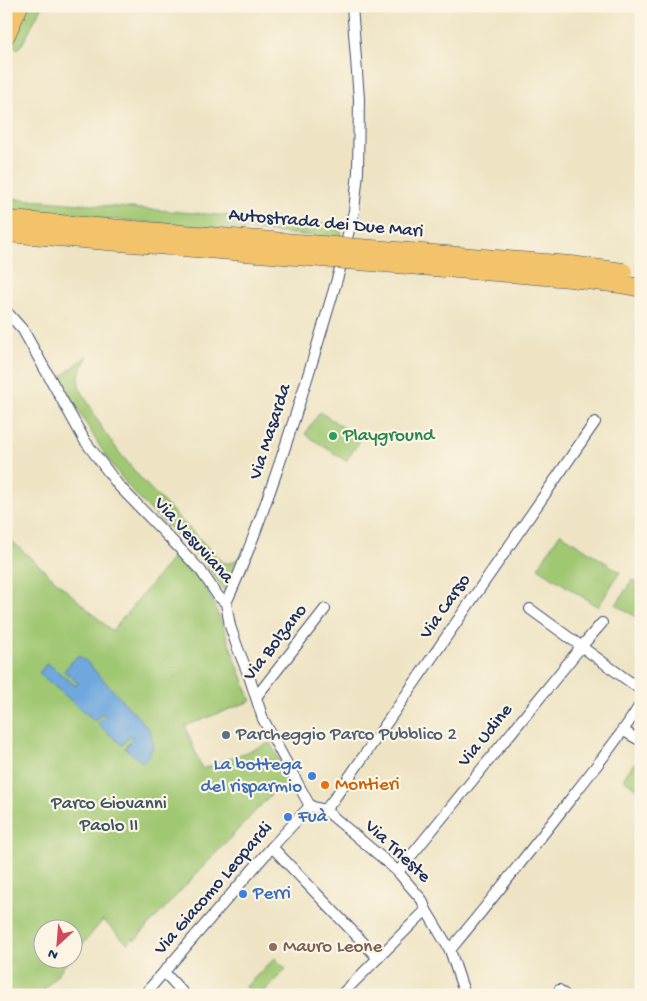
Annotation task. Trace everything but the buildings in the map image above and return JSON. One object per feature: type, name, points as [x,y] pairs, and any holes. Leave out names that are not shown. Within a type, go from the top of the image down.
[{"type":"highway","points":[[6,35],[19,6]]},
{"type":"highway","name":"Autostrada dei Due Mari","points":[[7,223],[562,264],[641,276]]},
{"type":"highway","name":"Autostrada dei Due Mari","points":[[7,223],[570,278],[641,288]]},
{"type":"street","points":[[347,238],[354,211],[358,172],[359,99],[352,6]]},
{"type":"street","name":"Via Masarda","points":[[226,603],[263,510],[295,416],[340,269]]},
{"type":"street","name":"Via Vesuviana","points":[[8,316],[22,330],[85,441],[106,470],[118,485],[201,571],[218,596],[226,603],[230,626],[263,719],[310,806]]},
{"type":"street","name":"Via Carso","points":[[325,810],[595,422]]},
{"type":"street","points":[[530,609],[641,690]]},
{"type":"street","name":"Via Bolzano","points":[[256,697],[325,610]]},
{"type":"street","name":"Via Udine","points":[[398,872],[602,623]]},
{"type":"street","points":[[450,950],[485,908],[622,730],[641,702]]},
{"type":"street","points":[[622,730],[641,741]]},
{"type":"street","name":"Via Trieste","points":[[310,806],[325,810],[398,872],[422,900],[450,950],[465,995]]},
{"type":"street","name":"Via Giacomo Leopardi","points":[[144,995],[310,806]]},
{"type":"street","points":[[272,847],[378,958]]},
{"type":"street","points":[[341,995],[426,910]]},
{"type":"street","points":[[164,972],[185,995]]},
{"type":"green space","points":[[24,6],[42,6],[18,49],[11,45],[9,40]]},
{"type":"green space","points":[[6,198],[343,225],[340,238],[6,211]]},
{"type":"green space","points":[[88,355],[82,366],[79,386],[103,430],[119,452],[143,481],[222,562],[230,563],[240,557],[226,591],[223,590],[194,551],[146,506],[124,481],[86,423],[60,378]]},
{"type":"green space","name":"Playground","points":[[320,412],[361,439],[346,461],[305,434]]},
{"type":"green space","points":[[560,533],[620,572],[598,607],[538,568]]},
{"type":"green space","name":"Parco Giovanni Paolo II","points":[[6,536],[112,631],[176,554],[193,571],[208,591],[251,701],[185,726],[202,769],[270,743],[290,779],[283,786],[280,785],[135,940],[133,938],[128,944],[103,920],[82,945],[82,918],[32,918],[32,968],[62,968],[40,995],[6,995],[6,661],[11,656],[6,651]]},
{"type":"green space","points":[[632,580],[641,585],[641,620],[616,605]]},
{"type":"green space","points":[[634,763],[641,768],[641,791],[623,779]]},
{"type":"green space","points":[[275,958],[286,969],[261,995],[254,995],[246,986]]},
{"type":"water","points":[[79,656],[87,662],[149,729],[153,746],[143,763],[125,748],[133,738],[130,736],[122,745],[98,724],[105,716],[102,713],[95,721],[39,673],[47,663],[76,686],[78,683],[64,671]]},
{"type":"place","name":"Playground","points":[[333,436]]},
{"type":"place","name":"Parcheggio Parco Pubblico 2","points":[[226,735]]},
{"type":"place","name":"La bottega del risparmio","points":[[312,776]]},
{"type":"place","name":"Montieri","points":[[325,785]]},
{"type":"place","name":"Fuà","points":[[288,817]]},
{"type":"place","name":"Perri","points":[[243,894]]},
{"type":"place","name":"Mauro Leone","points":[[273,947]]}]
